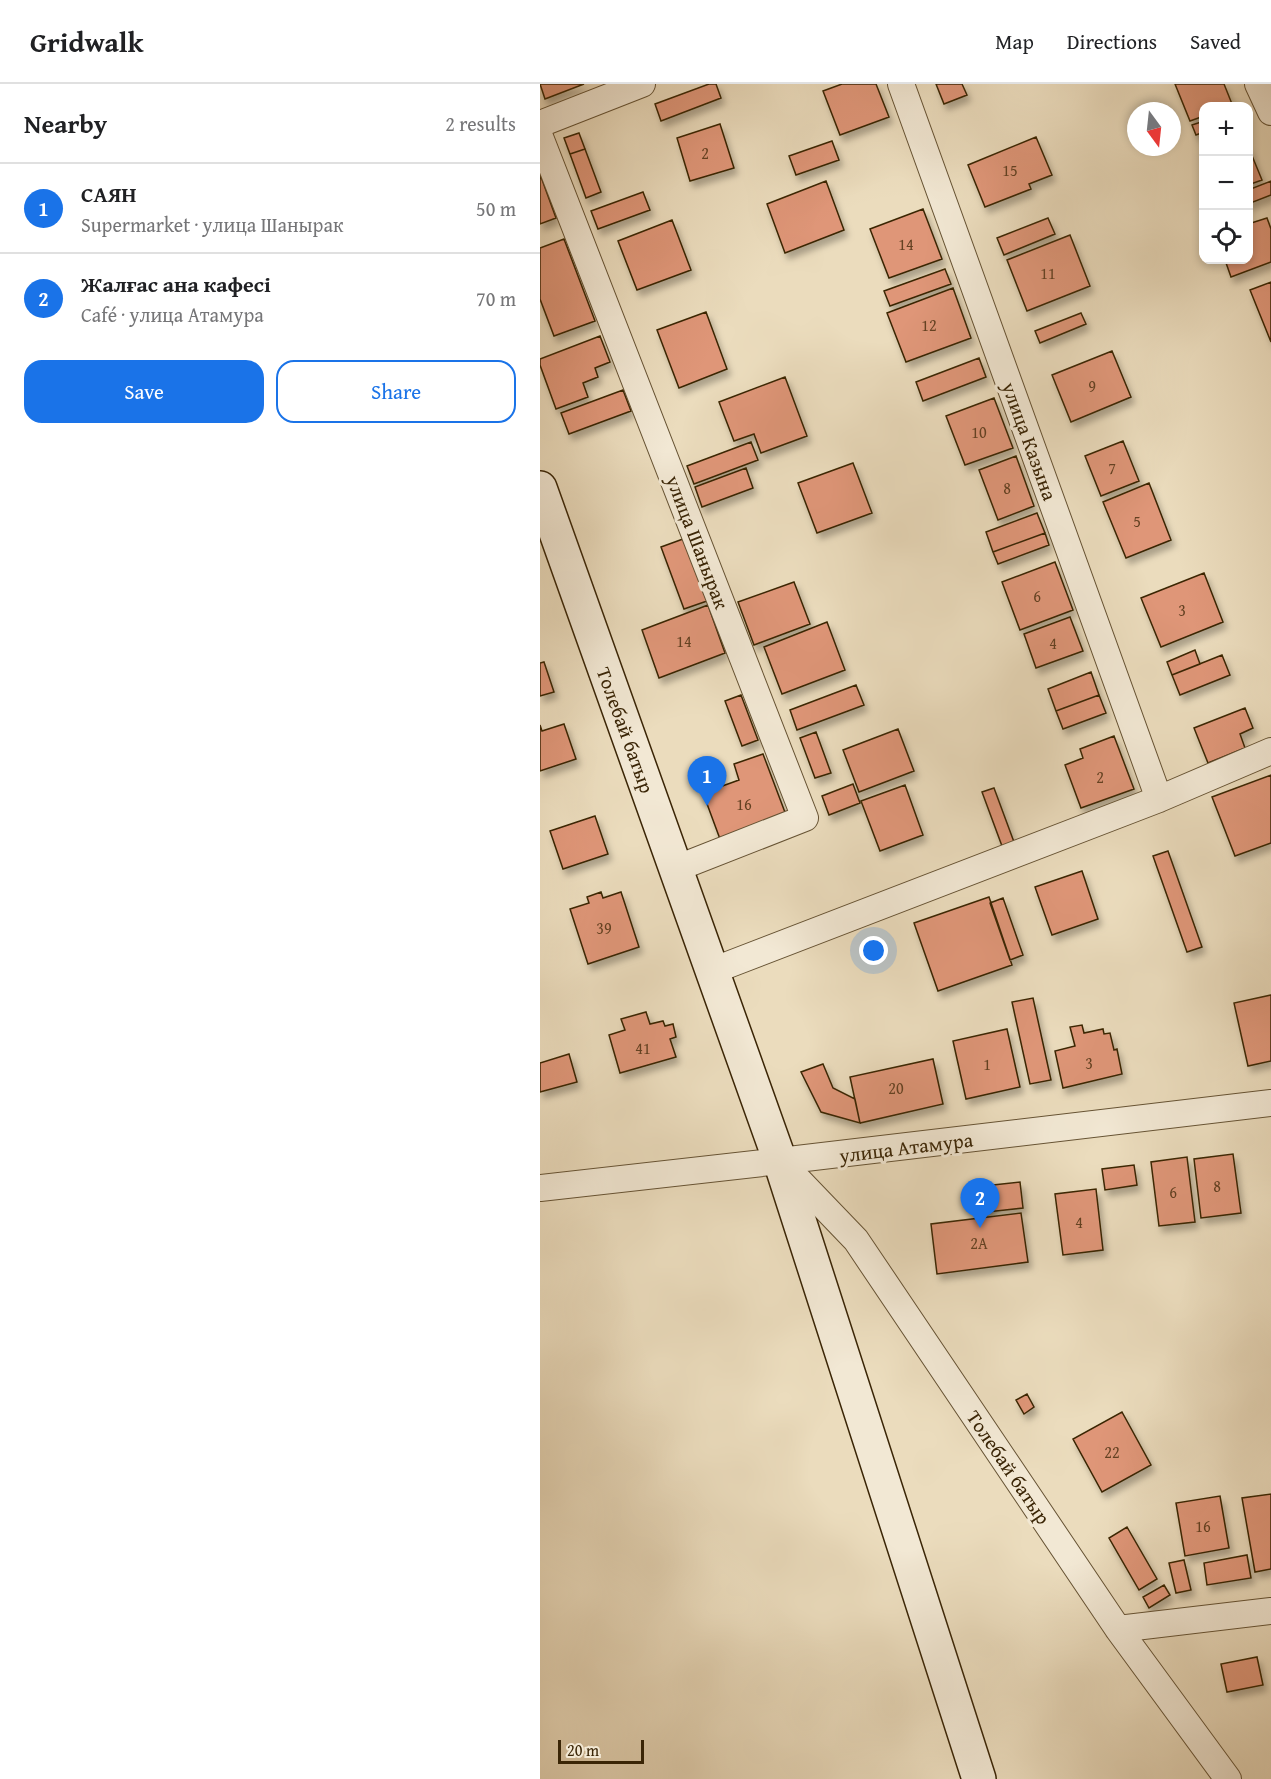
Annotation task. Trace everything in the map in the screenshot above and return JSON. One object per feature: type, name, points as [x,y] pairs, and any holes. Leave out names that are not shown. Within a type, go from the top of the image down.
[{"type":"street","points":[[540,124],[642,84]]},
{"type":"street","name":"улица Казына","points":[[901,84],[1159,799]]},
{"type":"street","points":[[1258,84],[1271,112]]},
{"type":"street","name":"улица Шанырак","points":[[540,137],[805,818],[675,868]]},
{"type":"street","name":"Толебай батыр","points":[[540,488],[780,1161],[980,1779]]},
{"type":"street","points":[[712,971],[1159,799],[1271,751]]},
{"type":"street","name":"улица Атамура","points":[[540,1188],[1271,1103]]},
{"type":"street","name":"Толебай батыр","points":[[780,1161],[856,1240],[1118,1629],[1228,1779]]},
{"type":"street","points":[[1118,1629],[1271,1611]]},
{"type":"building","points":[[540,84],[584,84],[545,99]]},
{"type":"building","points":[[709,84],[716,84],[721,98],[661,121],[655,104]]},
{"type":"building","points":[[842,84],[876,84],[889,117],[840,135],[823,91]]},
{"type":"building","points":[[936,84],[962,84],[967,95],[944,104]]},
{"type":"building","points":[[1175,84],[1224,84],[1231,102],[1199,102],[1199,118],[1190,121]]},
{"type":"building","points":[[1199,123],[1199,134],[1196,135],[1192,125]]},
{"type":"building","points":[[720,124],[734,168],[690,181],[677,138]]},
{"type":"building","points":[[579,133],[585,149],[570,154],[564,138]]},
{"type":"building","points":[[1036,137],[1052,175],[1029,184],[1031,189],[985,207],[968,165]]},
{"type":"building","points":[[832,141],[839,160],[796,175],[789,156]]},
{"type":"building","points":[[585,149],[601,192],[586,198],[570,154]]},
{"type":"building","points":[[1253,158],[1262,180],[1253,183]]},
{"type":"building","points":[[540,174],[556,218],[540,224]]},
{"type":"building","points":[[826,181],[844,230],[785,253],[767,204]]},
{"type":"building","points":[[1271,181],[1271,195],[1253,202],[1253,188]]},
{"type":"building","points":[[643,192],[650,210],[598,229],[591,211]]},
{"type":"building","points":[[923,209],[942,259],[889,278],[870,229]]},
{"type":"building","points":[[1048,218],[1055,234],[1004,255],[997,238]]},
{"type":"building","points":[[1267,218],[1271,229],[1271,262],[1231,277],[1226,264],[1253,264],[1253,222]]},
{"type":"building","points":[[672,220],[691,270],[637,290],[618,241]]},
{"type":"building","points":[[1070,235],[1090,286],[1027,311],[1007,260]]},
{"type":"building","points":[[564,239],[595,321],[554,336],[540,299],[540,248]]},
{"type":"building","points":[[945,269],[951,284],[890,306],[884,291]]},
{"type":"building","points":[[1271,282],[1271,342],[1250,290]]},
{"type":"building","points":[[953,288],[971,338],[906,362],[887,313]]},
{"type":"building","points":[[706,312],[727,369],[679,388],[657,330]]},
{"type":"building","points":[[1081,313],[1086,324],[1040,343],[1035,331]]},
{"type":"building","points":[[600,336],[610,362],[595,368],[598,377],[583,383],[588,397],[556,409],[540,365],[540,359]]},
{"type":"building","points":[[1112,351],[1131,397],[1071,422],[1052,375]]},
{"type":"building","points":[[979,358],[986,377],[923,401],[916,382]]},
{"type":"building","points":[[785,377],[807,436],[761,453],[754,434],[734,441],[719,402]]},
{"type":"building","points":[[623,390],[631,411],[569,434],[561,413]]},
{"type":"building","points":[[994,398],[1013,448],[965,465],[946,416]]},
{"type":"building","points":[[1123,441],[1139,481],[1101,496],[1085,456]]},
{"type":"building","points":[[751,442],[758,460],[694,484],[687,466]]},
{"type":"building","points":[[1016,456],[1034,506],[998,520],[979,470]]},
{"type":"building","points":[[853,463],[872,513],[817,533],[798,483]]},
{"type":"building","points":[[746,468],[753,488],[702,507],[695,487]]},
{"type":"building","points":[[1149,483],[1171,540],[1126,558],[1103,502]]},
{"type":"building","points":[[1037,513],[1045,533],[993,552],[986,532]]},
{"type":"building","points":[[1045,533],[1049,545],[998,564],[993,552]]},
{"type":"building","points":[[683,539],[707,601],[684,609],[661,547]]},
{"type":"building","points":[[1055,562],[1073,610],[1020,630],[1002,582]]},
{"type":"building","points":[[1204,573],[1223,622],[1161,647],[1141,598]]},
{"type":"building","points":[[794,582],[810,624],[754,645],[738,602]]},
{"type":"building","points":[[708,605],[725,653],[659,678],[642,630]]},
{"type":"building","points":[[1070,617],[1083,651],[1036,668],[1024,634]]},
{"type":"building","points":[[827,622],[845,670],[782,694],[764,647]]},
{"type":"building","points":[[1195,650],[1200,664],[1172,675],[1167,662]]},
{"type":"building","points":[[1222,655],[1230,675],[1180,695],[1172,675]]},
{"type":"building","points":[[544,662],[554,692],[540,696],[540,663]]},
{"type":"building","points":[[1091,672],[1099,695],[1056,711],[1048,689]]},
{"type":"building","points":[[856,685],[864,705],[797,730],[790,710]]},
{"type":"building","points":[[741,695],[758,740],[742,746],[725,701]]},
{"type":"building","points":[[1099,695],[1106,713],[1063,729],[1056,711]]},
{"type":"building","points":[[1245,708],[1253,728],[1240,734],[1245,748],[1208,763],[1194,728]]},
{"type":"building","points":[[564,724],[576,759],[540,771],[540,725],[542,731]]},
{"type":"building","points":[[898,729],[914,771],[859,792],[843,750]]},
{"type":"building","points":[[816,732],[831,773],[815,778],[800,738]]},
{"type":"building","points":[[1114,736],[1134,789],[1081,808],[1065,765],[1083,758],[1080,749]]},
{"type":"building","points":[[763,754],[786,815],[720,839],[703,793],[739,780],[734,764]]},
{"type":"building","points":[[1271,775],[1271,843],[1235,856],[1212,797]]},
{"type":"building","points":[[853,784],[860,803],[829,815],[822,796]]},
{"type":"building","points":[[905,785],[923,835],[880,851],[861,801]]},
{"type":"building","points":[[994,788],[1014,842],[1002,846],[982,792]]},
{"type":"building","points":[[595,816],[608,854],[563,869],[550,831]]},
{"type":"building","points":[[1168,851],[1202,947],[1187,952],[1153,856]]},
{"type":"building","points":[[1082,871],[1098,919],[1052,935],[1035,887]]},
{"type":"building","points":[[601,892],[603,898],[621,892],[639,947],[588,964],[570,909],[589,903],[587,897]]},
{"type":"building","points":[[989,897],[1012,965],[938,991],[914,923]]},
{"type":"building","points":[[1003,898],[1023,955],[1010,960],[990,903]]},
{"type":"building","points":[[1271,995],[1271,1061],[1248,1066],[1234,1003]]},
{"type":"building","points":[[1033,998],[1051,1080],[1030,1084],[1012,1002]]},
{"type":"building","points":[[646,1012],[650,1024],[663,1021],[665,1026],[673,1024],[676,1037],[670,1039],[676,1057],[620,1073],[609,1035],[625,1030],[621,1019]]},
{"type":"building","points":[[1082,1025],[1084,1033],[1103,1029],[1104,1034],[1110,1033],[1114,1050],[1117,1049],[1122,1074],[1063,1088],[1055,1051],[1075,1046],[1070,1027]]},
{"type":"building","points":[[1007,1029],[1020,1087],[966,1099],[953,1041]]},
{"type":"building","points":[[569,1054],[577,1082],[540,1092],[540,1063]]},
{"type":"building","points":[[933,1059],[943,1104],[860,1123],[850,1077]]},
{"type":"building","points":[[823,1064],[833,1088],[855,1099],[860,1123],[821,1112],[801,1072]]},
{"type":"building","points":[[1233,1154],[1241,1213],[1201,1218],[1194,1159]]},
{"type":"building","points":[[1187,1157],[1195,1222],[1159,1226],[1151,1162]]},
{"type":"building","points":[[1134,1165],[1137,1185],[1105,1190],[1102,1169]]},
{"type":"building","points":[[1020,1182],[1023,1208],[978,1213],[975,1187]]},
{"type":"building","points":[[1096,1189],[1103,1250],[1063,1255],[1055,1194]]},
{"type":"building","points":[[1021,1213],[1028,1262],[937,1274],[931,1224]]},
{"type":"building","points":[[1027,1394],[1034,1407],[1024,1414],[1016,1400]]},
{"type":"building","points":[[1122,1412],[1151,1465],[1102,1492],[1073,1439]]},
{"type":"building","points":[[1271,1494],[1271,1569],[1255,1572],[1242,1498]]},
{"type":"building","points":[[1220,1496],[1229,1548],[1185,1556],[1176,1503]]},
{"type":"building","points":[[1127,1527],[1157,1579],[1139,1590],[1109,1538]]},
{"type":"building","points":[[1247,1555],[1251,1578],[1207,1585],[1204,1563]]},
{"type":"building","points":[[1184,1560],[1191,1590],[1176,1593],[1169,1563]]},
{"type":"building","points":[[1164,1585],[1170,1595],[1149,1608],[1143,1597]]},
{"type":"building","points":[[1257,1657],[1263,1685],[1227,1692],[1221,1664]]},
{"type":"place","name":"САЯН","points":[[707,806]]},
{"type":"place","name":"Жалғас ана кафесі","points":[[980,1228]]}]
